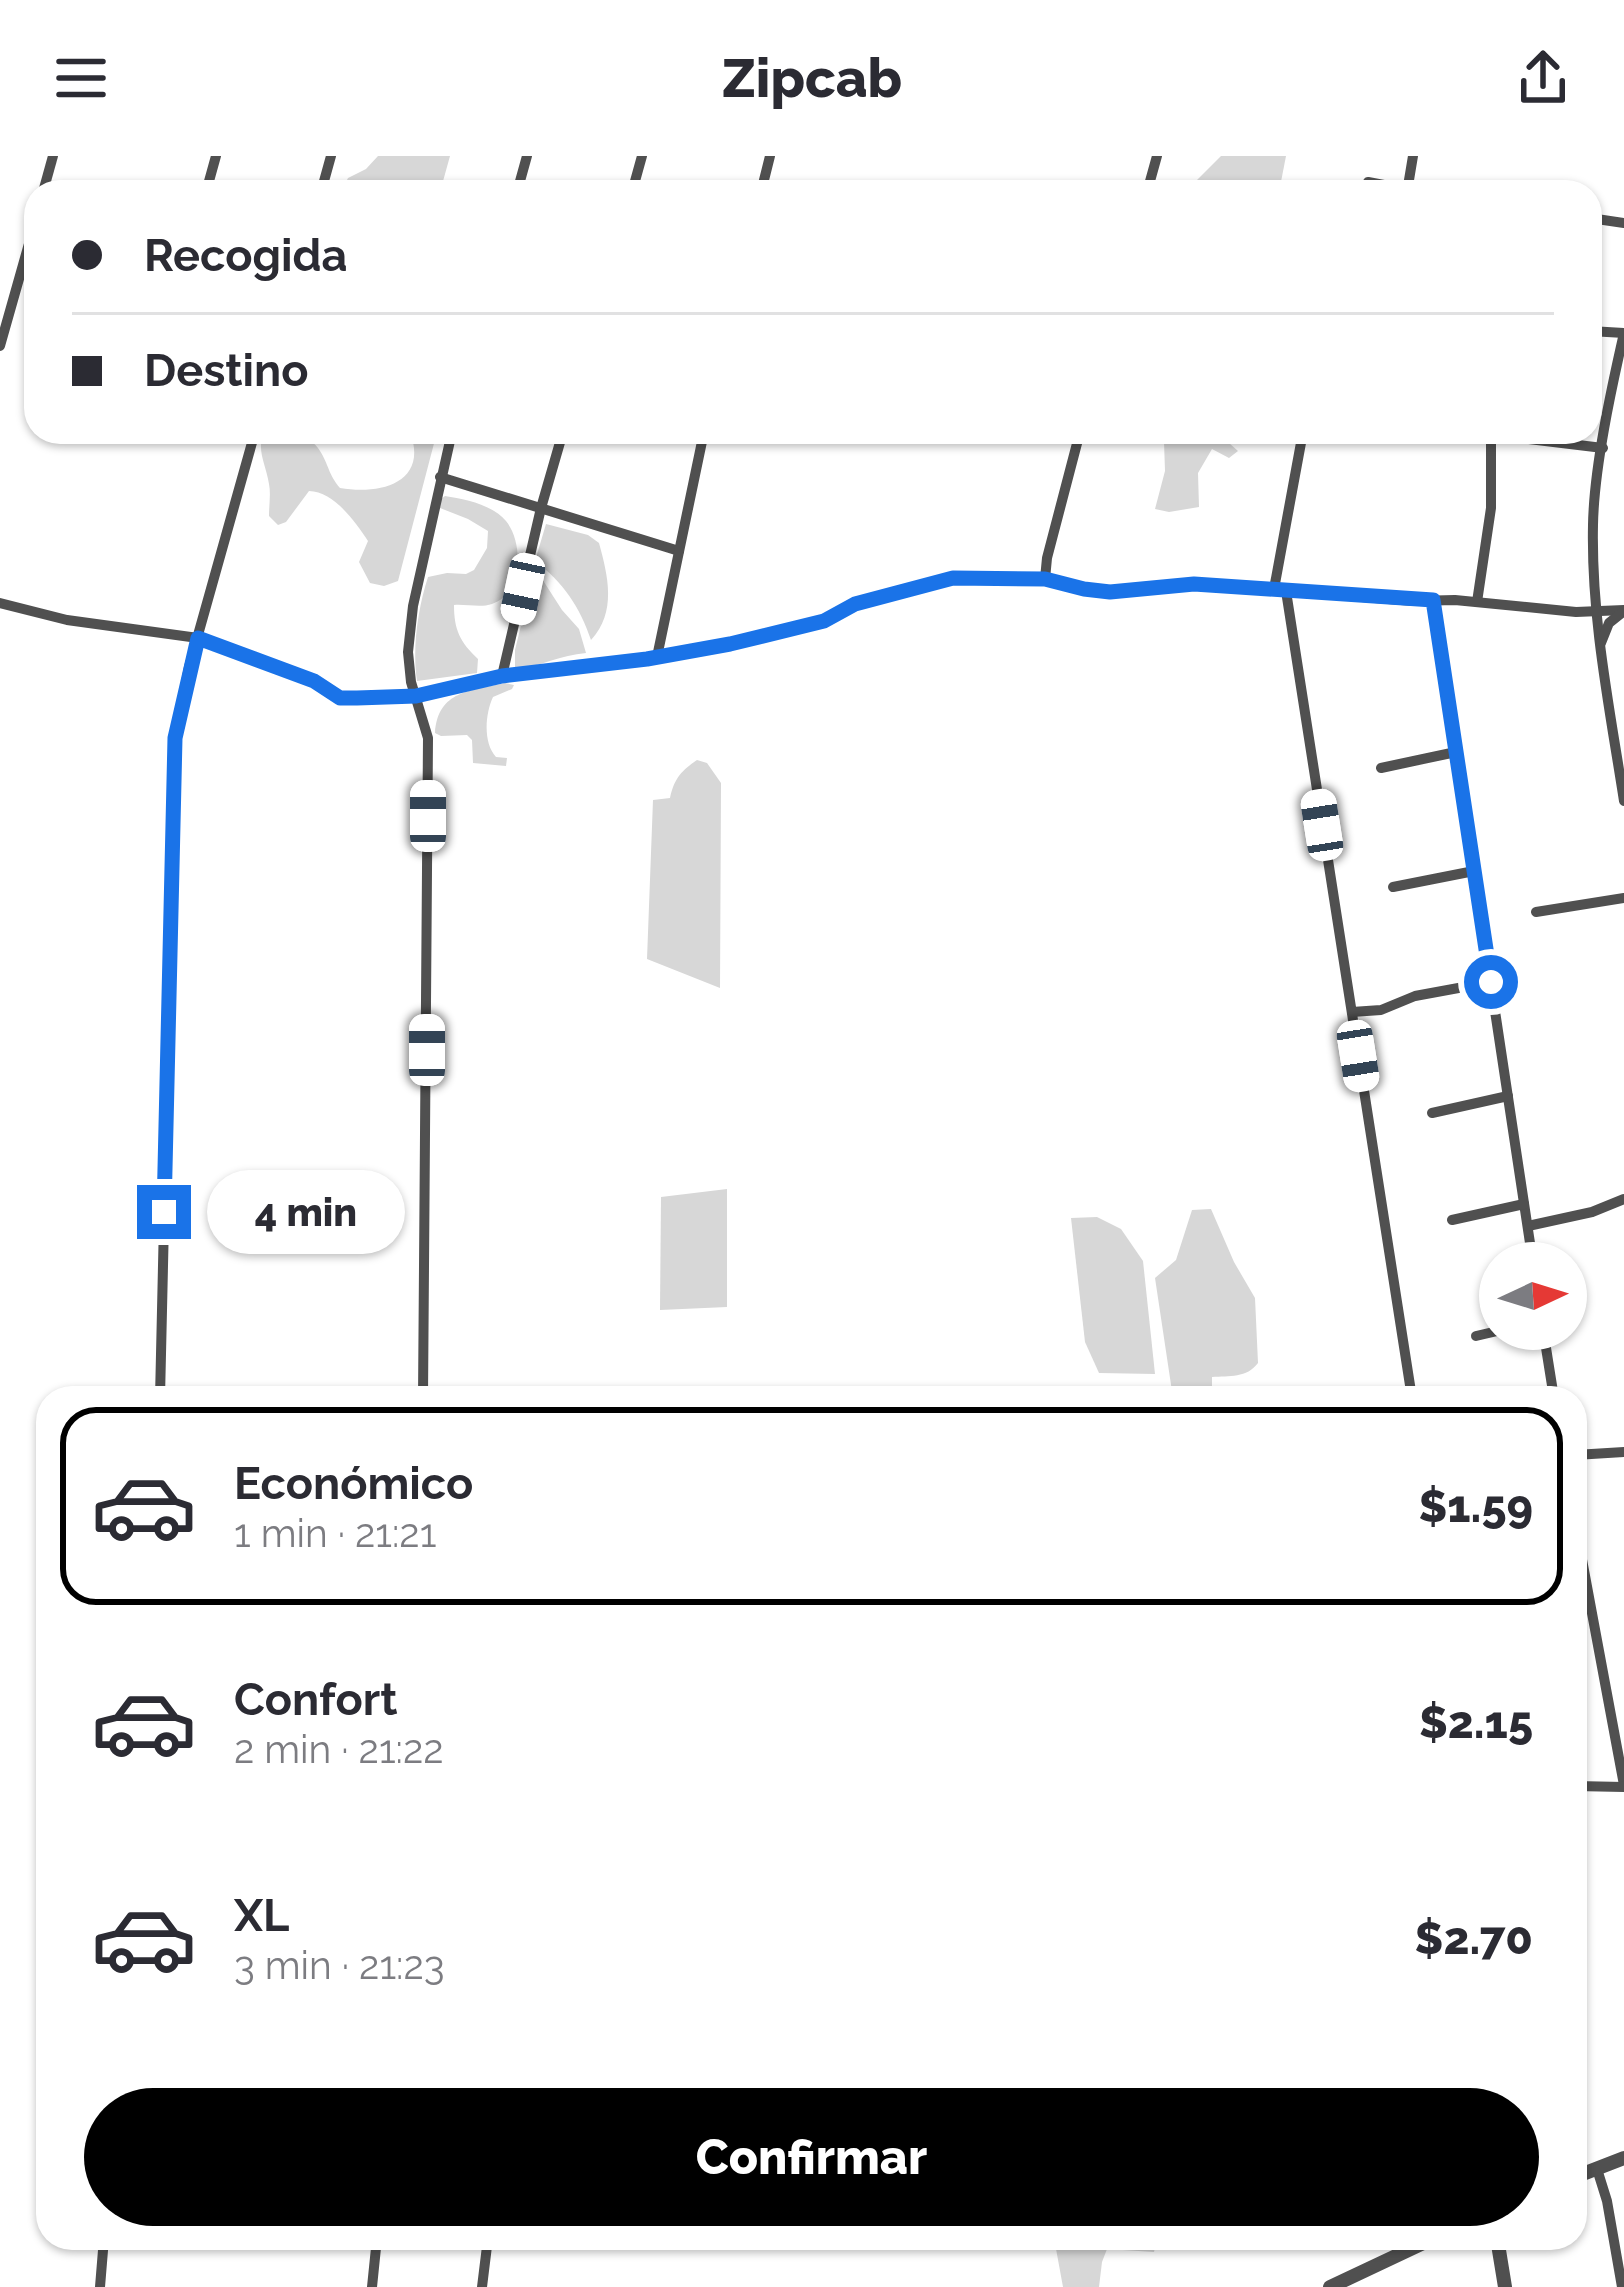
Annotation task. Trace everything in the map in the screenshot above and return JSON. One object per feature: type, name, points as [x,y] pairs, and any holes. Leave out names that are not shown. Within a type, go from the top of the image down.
[{"type":"street","points":[[0,346],[24,261]]},
{"type":"street","points":[[1624,333],[1593,522],[1595,611],[1624,801]]},
{"type":"street","points":[[160,1386],[175,738],[252,444]]},
{"type":"street","points":[[423,1386],[428,738],[411,682],[408,652],[413,606],[449,444]]},
{"type":"street","points":[[502,676],[560,444]]},
{"type":"street","points":[[657,657],[701,444]]},
{"type":"street","points":[[1045,579],[1077,444]]},
{"type":"street","points":[[1301,444],[1280,590],[1410,1386]]},
{"type":"street","points":[[1477,602],[1490,508],[1491,444]]},
{"type":"street","points":[[1571,444],[1603,448]]},
{"type":"street","points":[[440,477],[679,551]]},
{"type":"street","points":[[0,603],[68,620],[198,638],[314,681],[340,698],[416,696],[502,676],[730,644],[824,621],[855,604],[953,578],[1045,579],[1110,592],[1194,584],[1576,613],[1624,610]]},
{"type":"street","points":[[1433,600],[1530,1242]]},
{"type":"street","points":[[1600,646],[1609,623],[1624,610]]},
{"type":"street","points":[[1381,768],[1456,752]]},
{"type":"street","points":[[1394,887],[1474,871]]},
{"type":"street","points":[[1536,913],[1624,898]]},
{"type":"street","points":[[1352,1012],[1381,1010],[1415,996],[1491,982]]},
{"type":"street","points":[[1432,1113],[1508,1096]]},
{"type":"street","points":[[1528,1226],[1592,1212],[1624,1199]]},
{"type":"street","points":[[1452,1220],[1524,1204]]},
{"type":"street","points":[[1546,1350],[1552,1386]]},
{"type":"street","points":[[1587,1454],[1624,1452]]},
{"type":"street","points":[[1587,1594],[1624,1786],[1587,1786]]},
{"type":"street","points":[[1587,2173],[1624,2158]]},
{"type":"street","points":[[1597,2169],[1622,2287]]},
{"type":"street","points":[[100,2287],[103,2250]]},
{"type":"street","points":[[372,2287],[376,2250]]},
{"type":"street","points":[[482,2287],[487,2250]]},
{"type":"street","points":[[1330,2287],[1409,2250]]},
{"type":"street","points":[[1499,2250],[1505,2287]]},
{"type":"shaded area","points":[[378,156],[450,156],[443,180],[347,180]]},
{"type":"shaded area","points":[[1221,156],[1286,156],[1281,180],[1197,180]]},
{"type":"shaded area","points":[[262,444],[315,444],[340,488],[355,490],[397,482],[413,463],[413,444],[434,444],[398,581],[384,586],[370,583],[359,562],[368,541],[327,496],[309,491],[286,522],[278,525],[269,516],[270,488]]},
{"type":"shaded area","points":[[1164,444],[1230,444],[1238,451],[1229,458],[1212,449],[1198,473],[1199,507],[1169,512],[1155,509],[1165,471]]},
{"type":"shaded area","points":[[445,496],[500,515],[516,542],[517,567],[510,590],[502,598],[488,605],[454,605],[459,635],[478,659],[477,673],[417,681],[417,628],[428,577],[466,574],[474,570],[487,548],[488,531],[440,508]]},
{"type":"shaded area","points":[[546,524],[588,535],[599,543],[607,606],[591,640],[569,596],[535,561]]},
{"type":"shaded area","points":[[535,568],[579,629],[586,653],[515,670],[515,650]]},
{"type":"shaded area","points":[[514,685],[493,697],[487,728],[492,751],[496,757],[507,758],[506,766],[473,763],[472,740],[467,735],[435,733],[437,719],[458,695]]},
{"type":"shaded area","points":[[697,760],[707,763],[721,783],[720,988],[647,959],[653,800],[670,798],[679,776]]},
{"type":"shaded area","points":[[727,1189],[727,1307],[660,1310],[661,1197]]},
{"type":"shaded area","points":[[1211,1209],[1255,1298],[1258,1363],[1243,1374],[1212,1377],[1212,1386],[1171,1386],[1155,1278],[1176,1260],[1192,1210]]},
{"type":"shaded area","points":[[1097,1217],[1121,1229],[1143,1261],[1155,1374],[1099,1373],[1085,1342],[1071,1218]]},
{"type":"shaded area","points":[[1056,2250],[1107,2250],[1099,2287],[1063,2287]]},
{"type":"route","points":[[164,1212],[175,738],[198,638],[314,681],[340,698],[357,698],[416,696],[502,676],[730,644],[824,621],[855,604],[953,578],[1045,579],[1110,592],[1194,584],[1433,600],[1491,982]]}]
